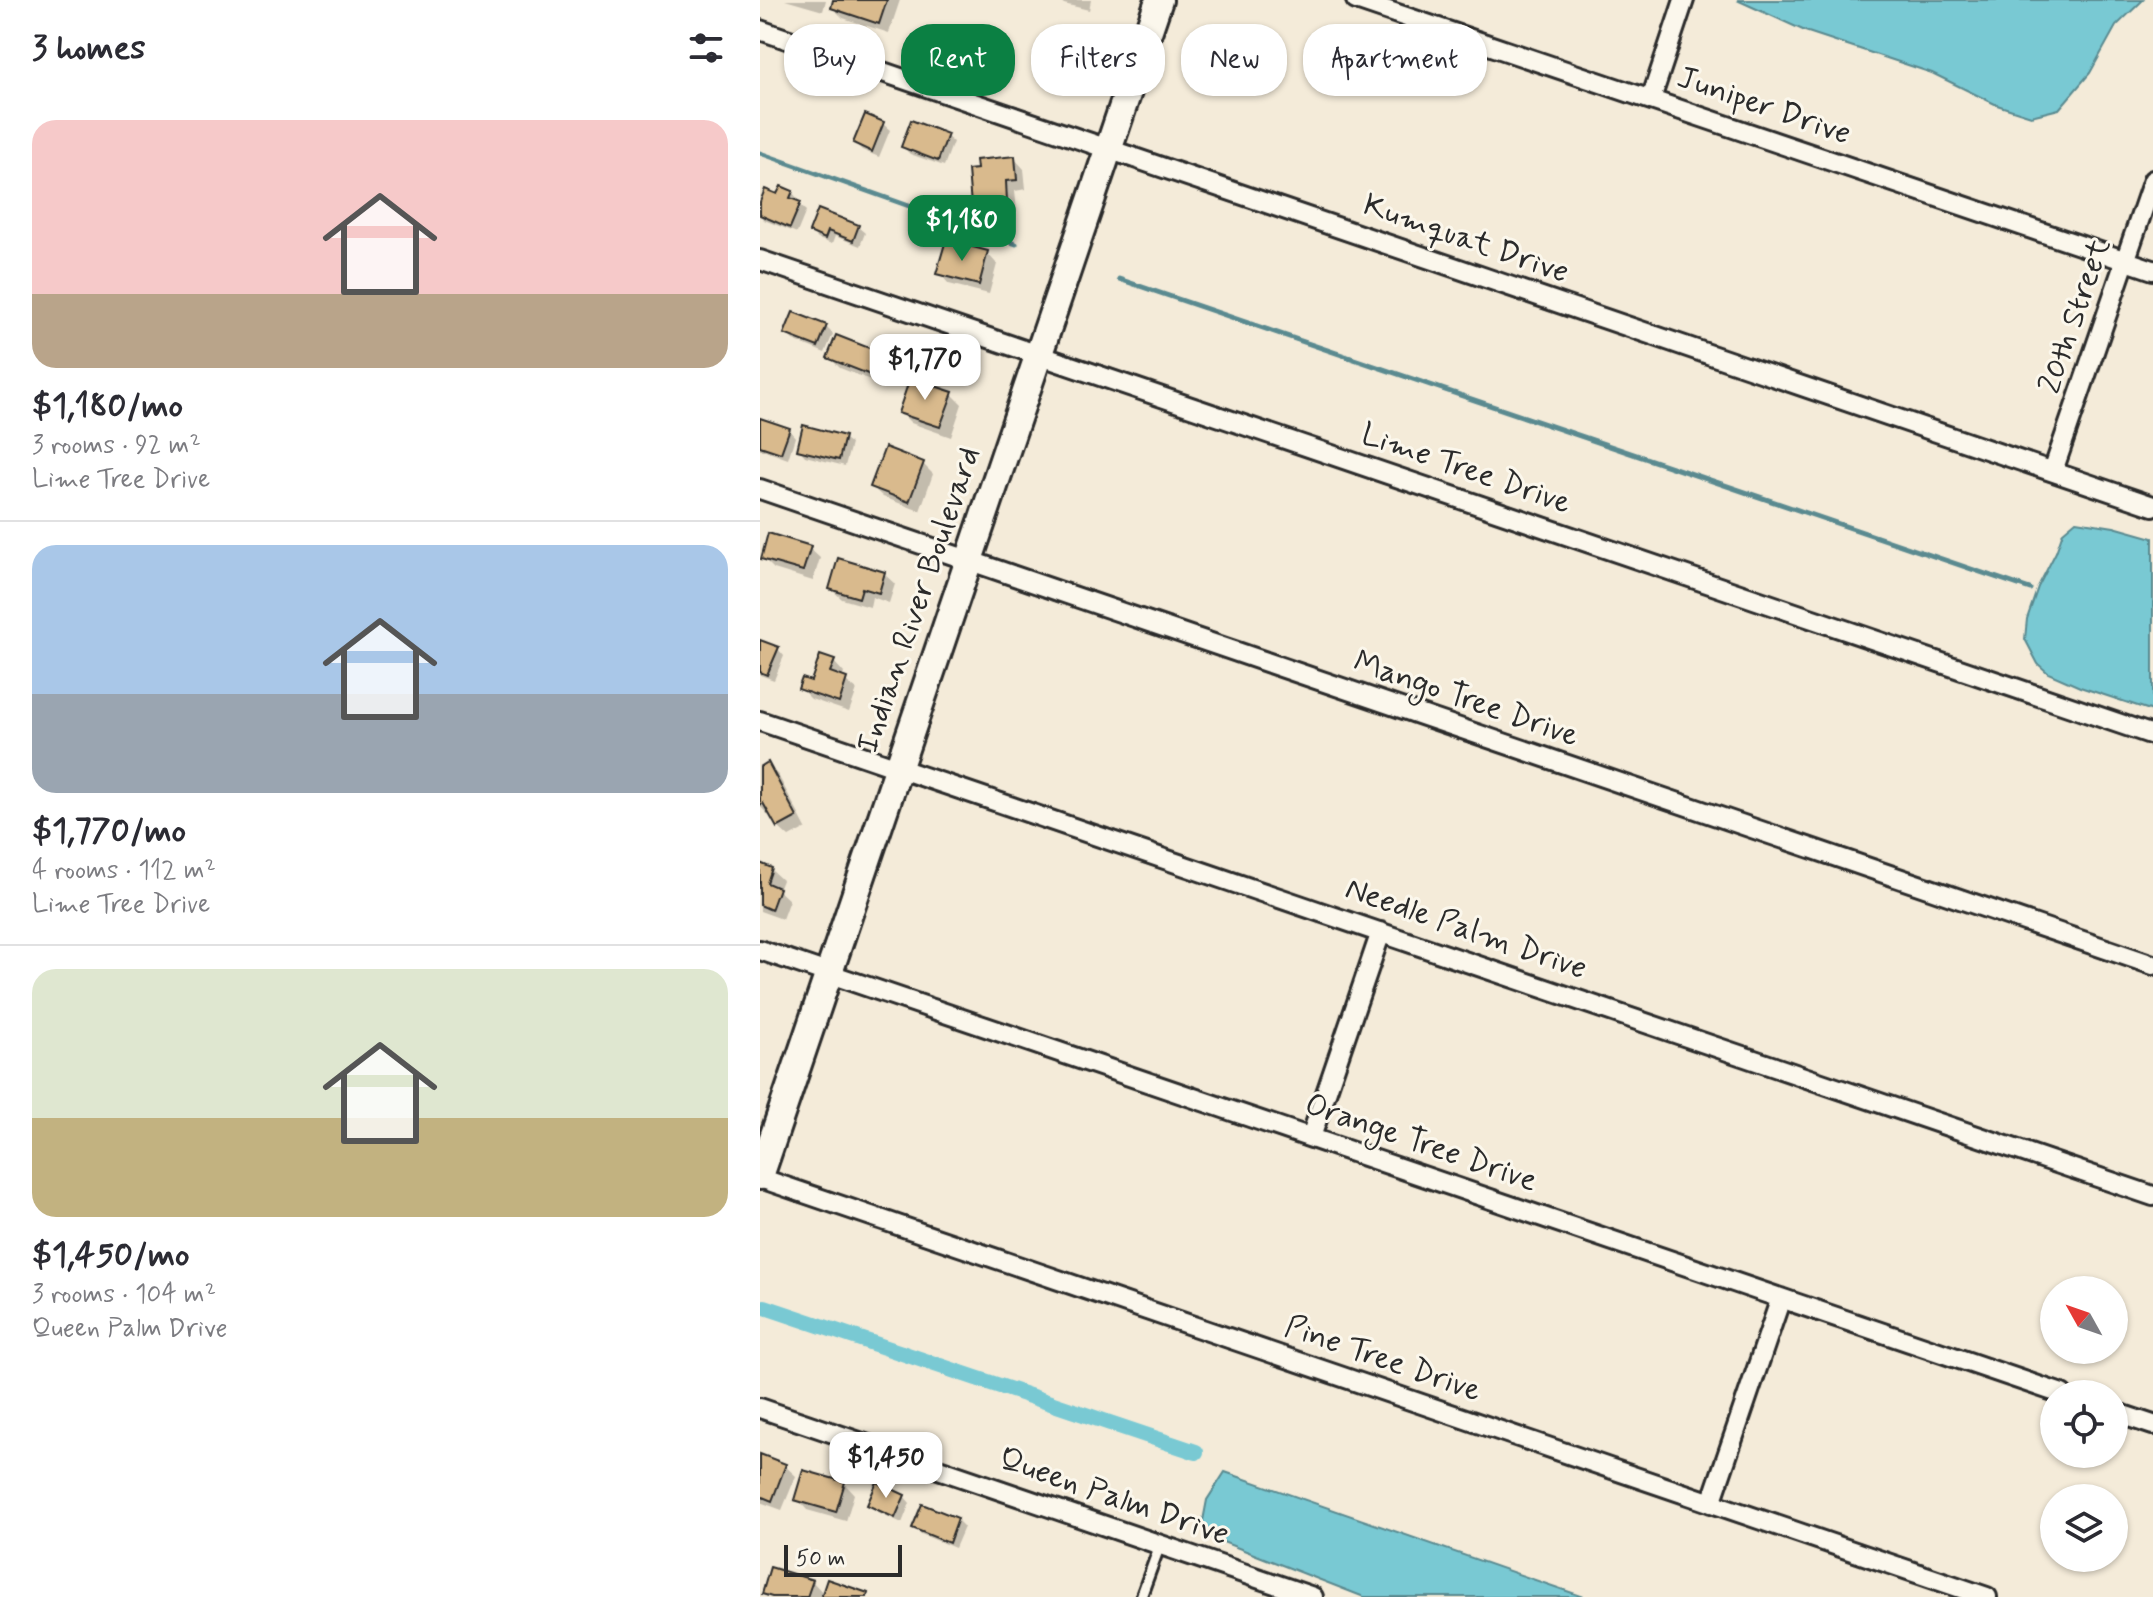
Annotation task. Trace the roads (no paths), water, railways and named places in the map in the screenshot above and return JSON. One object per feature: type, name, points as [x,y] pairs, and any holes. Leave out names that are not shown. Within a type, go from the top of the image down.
[{"type":"main road","name":"Indian River Boulevard","points":[[760,1177],[1159,0]]},
{"type":"street","name":"Juniper Drive","points":[[1356,0],[2153,270]]},
{"type":"street","points":[[1651,99],[1684,0]]},
{"type":"street","name":"Kumquat Drive","points":[[760,30],[2153,506]]},
{"type":"street","name":"20th Street","points":[[2053,471],[2153,180]]},
{"type":"street","name":"Lime Tree Drive","points":[[760,260],[2153,735]]},
{"type":"street","name":"Mango Tree Drive","points":[[760,489],[2153,965]]},
{"type":"street","name":"Needle Palm Drive","points":[[760,721],[2153,1196]]},
{"type":"street","points":[[1311,1137],[1381,932]]},
{"type":"street","name":"Orange Tree Drive","points":[[760,950],[2040,1386]]},
{"type":"street","name":"Pine Tree Drive","points":[[760,1177],[1987,1597]]},
{"type":"street","points":[[1711,1503],[1781,1298]]},
{"type":"street","name":"Queen Palm Drive","points":[[760,1408],[1313,1597]]},
{"type":"street","points":[[2128,1417],[2153,1425]]},
{"type":"lane","points":[[1141,1597],[1160,1545]]},
{"type":"water","points":[[1737,0],[2143,0],[2116,26],[2090,73],[2059,109],[2031,116],[1997,105],[1932,73],[1805,31]]},
{"type":"water","points":[[2076,521],[2153,538],[2153,711],[2048,673],[2038,664],[2025,639],[2027,619],[2038,587],[2063,532]]},
{"type":"water","points":[[1225,1472],[1584,1597],[1364,1597],[1210,1537],[1202,1526],[1207,1500]]},
{"type":"waterway","points":[[760,153],[1016,244]]},
{"type":"waterway","points":[[1119,279],[2030,589]]},
{"type":"waterway","points":[[765,1307],[1196,1452]]}]
